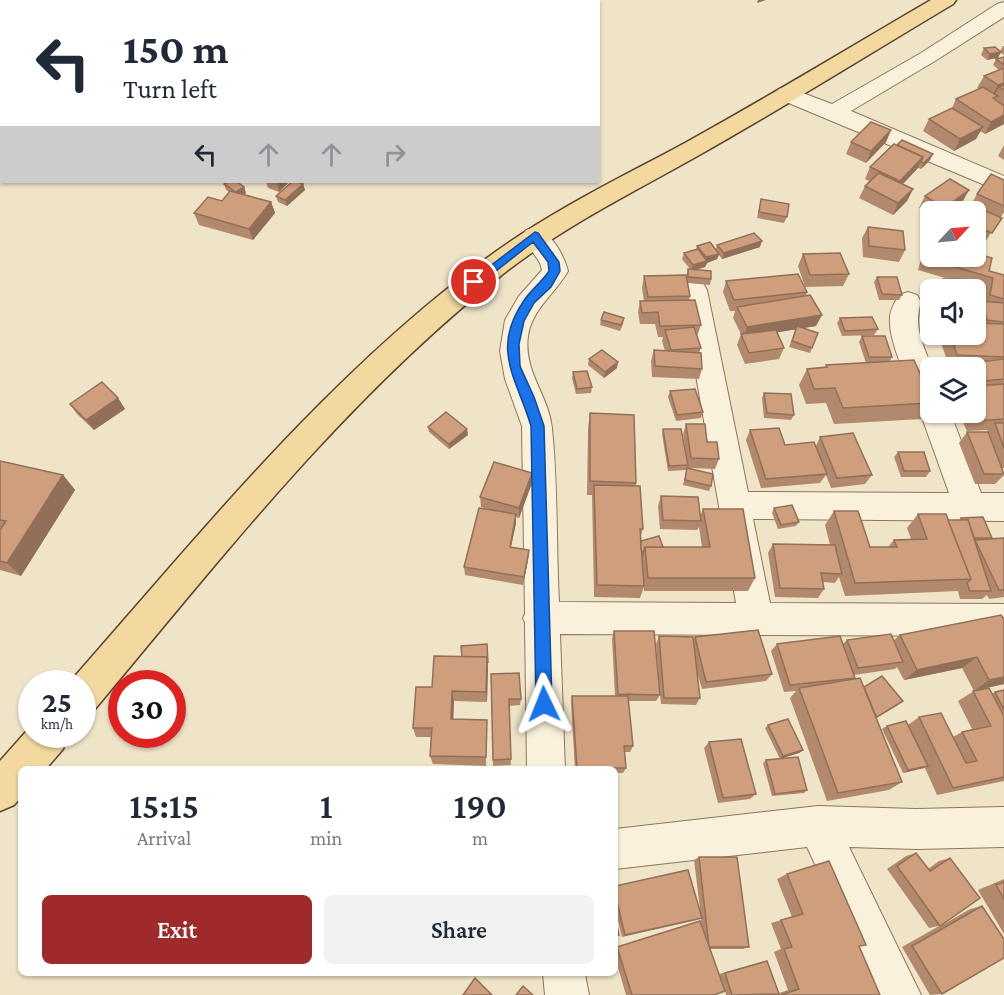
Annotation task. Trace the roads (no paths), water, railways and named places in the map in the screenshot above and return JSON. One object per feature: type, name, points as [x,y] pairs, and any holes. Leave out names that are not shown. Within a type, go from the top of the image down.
[{"type":"main road","points":[[96,680],[319,424],[406,338],[491,268],[535,236],[787,94],[946,0]]},
{"type":"main road","points":[[22,766],[38,748]]},
{"type":"main road","points":[[0,791],[18,770]]},
{"type":"street","points":[[834,112],[928,57],[1004,8]]},
{"type":"street","points":[[787,94],[1004,185]]},
{"type":"street","points":[[535,236],[553,262],[555,271],[547,284],[530,300],[518,321],[513,344],[514,366],[528,397],[537,426],[540,618],[546,766]]},
{"type":"street","points":[[694,290],[756,618]]},
{"type":"street","points":[[908,302],[903,316],[905,333],[920,373]]},
{"type":"street","points":[[939,423],[970,507]]},
{"type":"street","points":[[735,505],[1004,507]]},
{"type":"street","points":[[540,618],[1004,620]]},
{"type":"street","points":[[818,826],[899,995]]},
{"type":"street","points":[[618,849],[818,826],[916,829],[1004,827]]},
{"type":"street","points":[[564,976],[567,995]]}]
